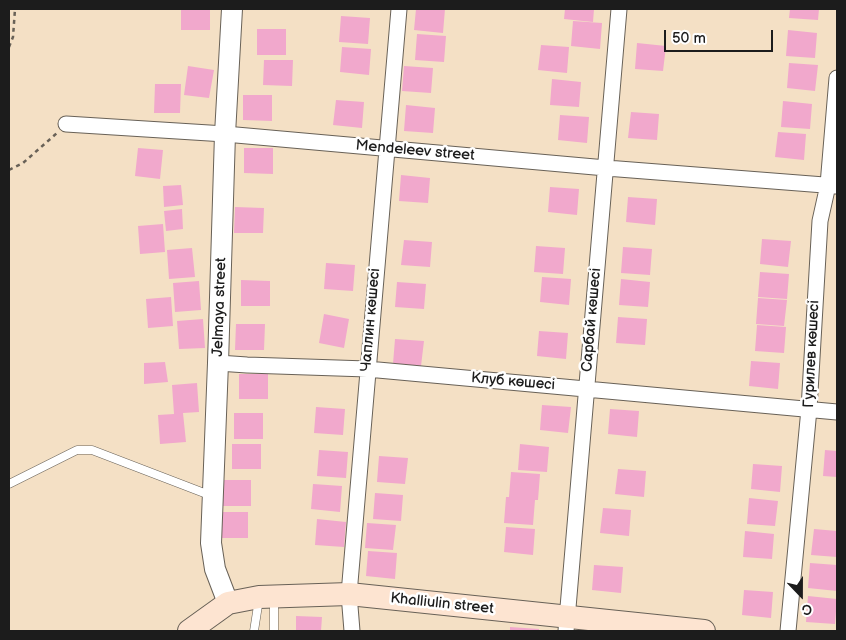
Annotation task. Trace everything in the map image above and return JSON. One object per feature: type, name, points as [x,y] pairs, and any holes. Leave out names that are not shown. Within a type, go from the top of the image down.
[{"type":"main road","name":"Khalliulin street","points":[[189,631],[228,603],[267,597],[349,594],[566,624],[704,631]]},
{"type":"street","name":"Jelmaya street","points":[[228,603],[215,569],[211,543],[225,134],[232,9]]},
{"type":"street","name":"Чаплин көшесі","points":[[352,631],[349,594],[399,9]]},
{"type":"street","name":"Сарбай көшесі","points":[[566,624],[618,9]]},
{"type":"street","name":"Гурилев көшесі","points":[[788,631],[808,409],[820,221],[833,186],[837,78]]},
{"type":"street","name":"Mendeleev street","points":[[66,124],[225,134],[833,186]]},
{"type":"street","name":"Клуб көшесі","points":[[218,363],[367,369],[837,412]]},
{"type":"lane","points":[[9,484],[77,450],[92,450],[212,496]]},
{"type":"lane","points":[[254,631],[267,597]]},
{"type":"lane","points":[[267,597],[274,631]]},
{"type":"path","points":[[9,47],[13,37],[15,9]]},
{"type":"path","points":[[9,170],[23,163],[66,124]]},
{"type":"building","points":[[181,9],[210,9],[210,30],[181,30]]},
{"type":"building","points":[[416,9],[445,9],[443,33],[414,30]]},
{"type":"building","points":[[565,9],[594,9],[593,22],[564,19]]},
{"type":"building","points":[[790,9],[819,9],[818,20],[789,18]]},
{"type":"building","points":[[341,16],[370,18],[368,44],[339,42]]},
{"type":"building","points":[[573,21],[602,23],[600,49],[571,46]]},
{"type":"building","points":[[257,29],[286,29],[286,55],[257,55]]},
{"type":"building","points":[[788,30],[817,33],[815,58],[786,56]]},
{"type":"building","points":[[417,34],[446,36],[444,62],[415,60]]},
{"type":"building","points":[[637,43],[666,46],[663,71],[635,69]]},
{"type":"building","points":[[541,45],[569,47],[567,73],[538,70]]},
{"type":"building","points":[[342,47],[371,49],[369,75],[340,72]]},
{"type":"building","points":[[264,60],[293,60],[292,86],[263,85]]},
{"type":"building","points":[[789,63],[818,65],[815,91],[787,88]]},
{"type":"building","points":[[188,66],[214,70],[209,98],[184,95]]},
{"type":"building","points":[[404,66],[433,68],[431,93],[402,91]]},
{"type":"building","points":[[552,79],[581,82],[579,107],[550,105]]},
{"type":"building","points":[[155,84],[181,84],[180,113],[154,113]]},
{"type":"building","points":[[243,95],[272,95],[272,121],[243,120]]},
{"type":"building","points":[[336,100],[364,102],[362,128],[333,125]]},
{"type":"building","points":[[783,101],[812,104],[810,129],[781,127]]},
{"type":"building","points":[[406,105],[435,108],[433,133],[404,131]]},
{"type":"building","points":[[631,112],[659,114],[657,140],[628,138]]},
{"type":"building","points":[[560,115],[589,117],[587,143],[558,140]]},
{"type":"building","points":[[778,132],[806,134],[804,160],[775,157]]},
{"type":"building","points":[[138,148],[163,150],[160,179],[135,176]]},
{"type":"building","points":[[244,148],[273,148],[273,174],[244,173]]},
{"type":"building","points":[[401,175],[430,178],[428,203],[399,201]]},
{"type":"building","points":[[181,185],[183,205],[164,207],[163,186]]},
{"type":"building","points":[[550,187],[579,189],[577,215],[548,212]]},
{"type":"building","points":[[628,197],[657,199],[655,225],[626,222]]},
{"type":"building","points":[[235,207],[264,208],[263,233],[234,233]]},
{"type":"building","points":[[182,209],[183,229],[166,231],[164,211]]},
{"type":"building","points":[[163,224],[165,252],[140,254],[138,226]]},
{"type":"building","points":[[762,239],[791,241],[788,267],[760,264]]},
{"type":"building","points":[[404,240],[432,242],[430,267],[401,265]]},
{"type":"building","points":[[536,246],[565,248],[563,274],[534,272]]},
{"type":"building","points":[[623,247],[652,249],[650,275],[621,273]]},
{"type":"building","points":[[192,248],[195,277],[169,279],[167,250]]},
{"type":"building","points":[[326,263],[355,265],[353,291],[324,289]]},
{"type":"building","points":[[760,272],[789,274],[787,299],[758,297]]},
{"type":"building","points":[[542,277],[571,279],[569,305],[540,302]]},
{"type":"building","points":[[621,279],[650,282],[648,307],[619,305]]},
{"type":"building","points":[[241,280],[270,281],[270,306],[241,306]]},
{"type":"building","points":[[199,281],[201,310],[175,312],[173,283]]},
{"type":"building","points":[[397,282],[426,284],[424,309],[395,307]]},
{"type":"building","points":[[171,297],[173,326],[148,328],[146,299]]},
{"type":"building","points":[[758,298],[787,300],[784,326],[756,324]]},
{"type":"building","points":[[324,314],[349,319],[344,348],[319,343]]},
{"type":"building","points":[[618,317],[647,319],[645,345],[616,343]]},
{"type":"building","points":[[203,319],[205,348],[179,349],[177,321]]},
{"type":"building","points":[[236,324],[265,324],[264,350],[235,350]]},
{"type":"building","points":[[757,325],[786,327],[784,353],[755,351]]},
{"type":"building","points":[[539,331],[568,333],[566,359],[537,356]]},
{"type":"building","points":[[395,339],[424,341],[421,366],[393,364]]},
{"type":"building","points":[[751,361],[780,363],[778,389],[749,386]]},
{"type":"building","points":[[165,362],[168,382],[144,384],[144,363]]},
{"type":"building","points":[[239,374],[268,374],[268,399],[239,399]]},
{"type":"building","points":[[197,383],[199,412],[183,413],[186,442],[160,444],[158,415],[174,414],[172,385]]},
{"type":"building","points":[[542,405],[571,407],[568,433],[540,430]]},
{"type":"building","points":[[316,407],[345,409],[343,435],[314,433]]},
{"type":"building","points":[[610,409],[639,411],[637,437],[608,434]]},
{"type":"building","points":[[234,413],[263,413],[263,439],[234,439]]},
{"type":"building","points":[[232,444],[261,444],[261,469],[232,469]]},
{"type":"building","points":[[520,444],[549,447],[547,472],[518,470]]},
{"type":"building","points":[[319,450],[348,452],[346,478],[317,476]]},
{"type":"building","points":[[825,450],[837,451],[837,477],[823,476]]},
{"type":"building","points":[[379,456],[408,458],[405,484],[377,482]]},
{"type":"building","points":[[753,464],[782,466],[780,492],[751,489]]},
{"type":"building","points":[[618,469],[646,471],[644,497],[615,494]]},
{"type":"building","points":[[511,472],[540,474],[538,500],[535,500],[533,525],[504,523],[506,497],[509,497]]},
{"type":"building","points":[[222,480],[251,480],[251,506],[222,506]]},
{"type":"building","points":[[313,484],[342,486],[340,512],[311,509]]},
{"type":"building","points":[[375,493],[403,495],[401,521],[373,519]]},
{"type":"building","points":[[749,498],[778,501],[775,526],[747,524]]},
{"type":"building","points":[[603,508],[631,510],[629,536],[600,533]]},
{"type":"building","points":[[219,512],[248,512],[248,538],[219,538]]},
{"type":"building","points":[[317,519],[346,522],[344,547],[315,545]]},
{"type":"building","points":[[367,523],[396,525],[393,550],[365,548]]},
{"type":"building","points":[[506,527],[535,529],[533,555],[504,552]]},
{"type":"building","points":[[814,529],[837,531],[837,557],[811,555]]},
{"type":"building","points":[[745,531],[774,534],[772,559],[743,557]]},
{"type":"building","points":[[368,551],[397,553],[395,579],[366,576]]},
{"type":"building","points":[[810,563],[837,565],[837,591],[808,588]]},
{"type":"building","points":[[594,565],[623,567],[621,593],[592,590]]},
{"type":"building","points":[[744,590],[773,592],[771,618],[742,615]]},
{"type":"building","points":[[808,596],[837,599],[835,624],[806,622]]},
{"type":"building","points":[[296,616],[322,617],[321,631],[296,631]]},
{"type":"building","points":[[510,627],[539,629],[539,631],[510,631]]}]
